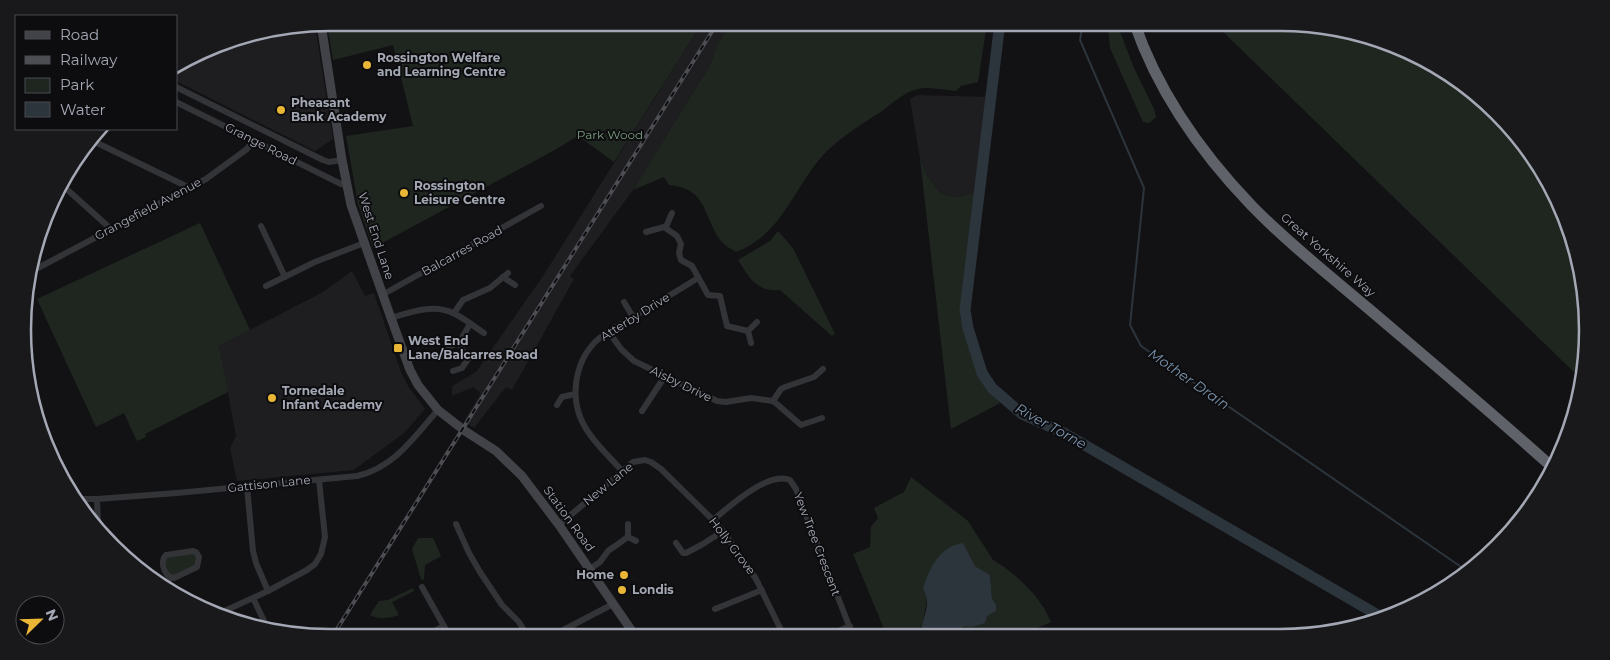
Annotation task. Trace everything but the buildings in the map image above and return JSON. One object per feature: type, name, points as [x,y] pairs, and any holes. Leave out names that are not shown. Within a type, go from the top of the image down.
[{"type":"highway","name":"Great Yorkshire Way","points":[[1137,31],[1159,82],[1183,121],[1214,164],[1253,206],[1302,252],[1547,463]]},
{"type":"street","name":"West End Lane","points":[[322,31],[346,185],[382,295],[410,370],[418,385],[438,410],[465,431]]},
{"type":"street","points":[[178,87],[323,160],[329,162],[342,160]]},
{"type":"street","name":"Grange Road","points":[[178,103],[346,185]]},
{"type":"street","points":[[255,141],[262,130]]},
{"type":"street","name":"Grangefield Avenue","points":[[38,268],[190,188],[248,149],[255,141]]},
{"type":"street","points":[[97,143],[190,188]]},
{"type":"street","points":[[67,189],[111,229]]},
{"type":"street","name":"Balcarres Road","points":[[382,295],[541,206]]},
{"type":"street","points":[[666,227],[672,213]]},
{"type":"street","points":[[261,226],[285,276]]},
{"type":"street","points":[[646,232],[666,227]]},
{"type":"street","points":[[666,227],[680,240],[679,253],[681,260],[692,266],[708,295],[720,297],[727,326],[748,331]]},
{"type":"street","points":[[266,286],[315,262],[364,243]]},
{"type":"street","points":[[454,313],[463,300],[490,288],[505,275],[514,285]]},
{"type":"street","name":"Atterby Drive","points":[[622,471],[584,425],[576,401],[577,379],[583,359],[597,341],[608,332],[698,278]]},
{"type":"street","points":[[624,302],[633,317]]},
{"type":"street","points":[[391,318],[418,310],[432,309],[454,313],[484,333]]},
{"type":"street","points":[[748,331],[757,322]]},
{"type":"street","points":[[445,348],[459,343],[470,324]]},
{"type":"street","points":[[748,331],[751,343]]},
{"type":"street","name":"Aisby Drive","points":[[608,332],[627,356],[717,401],[726,402],[751,398],[772,401]]},
{"type":"street","points":[[453,371],[462,368],[470,356],[463,351],[459,343]]},
{"type":"street","points":[[822,418],[801,425],[772,401],[781,389],[821,372],[824,382]]},
{"type":"street","points":[[642,411],[665,376]]},
{"type":"street","points":[[557,405],[562,396],[576,394]]},
{"type":"street","points":[[640,399],[647,403]]},
{"type":"street","name":"Gattison Lane","points":[[84,499],[97,500],[247,487],[357,476],[370,473],[398,455],[438,410]]},
{"type":"street","name":"Station Road","points":[[465,431],[496,451],[522,476],[559,525],[630,629]]},
{"type":"street","name":"New Lane","points":[[559,525],[633,462],[645,460],[661,469]]},
{"type":"street","name":"Holly Grove","points":[[661,469],[723,531],[751,571],[781,629]]},
{"type":"street","name":"Yew Tree Crescent","points":[[714,520],[739,499],[761,486],[780,478],[790,480],[796,489],[851,629]]},
{"type":"street","points":[[227,610],[311,568],[321,554],[325,537],[319,480]]},
{"type":"street","points":[[247,487],[256,563],[268,591]]},
{"type":"street","points":[[97,500],[98,518]]},
{"type":"street","points":[[456,524],[480,572],[502,606],[519,622],[523,629]]},
{"type":"street","points":[[628,524],[628,537]]},
{"type":"street","points":[[676,543],[684,553],[723,531]]},
{"type":"street","points":[[628,537],[636,541]]},
{"type":"street","points":[[590,569],[628,537]]},
{"type":"street","points":[[193,550],[196,552],[199,560],[197,567],[170,578],[162,564],[166,555],[193,550]]},
{"type":"street","points":[[422,587],[446,629]]},
{"type":"street","points":[[715,609],[762,590]]},
{"type":"street","points":[[253,598],[264,621]]},
{"type":"street","points":[[565,629],[613,604]]},
{"type":"street","points":[[438,629],[444,626]]},
{"type":"street","points":[[843,629],[850,626]]},
{"type":"shaded area","points":[[697,31],[726,31],[718,43],[710,65],[633,190],[570,276],[574,279],[512,390],[506,387],[474,428],[464,421],[481,393],[473,387],[452,396],[452,386],[476,372],[543,276]]},
{"type":"shaded area","name":"Pheasant Bank Academy","points":[[316,32],[333,139],[315,151],[178,82],[178,73],[216,54],[253,41]]},
{"type":"shaded area","points":[[917,95],[990,97],[978,192],[957,197],[941,194],[927,176],[920,159],[910,99]]},
{"type":"shaded area","points":[[352,271],[365,296],[374,293],[401,372],[408,386],[425,409],[404,433],[354,470],[237,481],[230,448],[236,436],[219,346],[323,292]]},
{"type":"green space","name":"Park Wood","points":[[328,31],[697,31],[614,162],[578,136],[373,248],[358,204],[346,136],[413,126],[393,45],[333,60]]},
{"type":"green space","points":[[726,31],[986,31],[978,82],[961,86],[956,91],[937,88],[913,90],[853,130],[819,160],[772,228],[750,245],[736,252],[720,240],[698,197],[691,192],[682,187],[669,185],[664,177],[633,190],[710,65],[718,43]]},
{"type":"green space","points":[[1108,31],[1120,31],[1134,68],[1154,109],[1156,117],[1149,123],[1143,122],[1110,48]]},
{"type":"green space","points":[[1222,31],[1300,32],[1357,41],[1394,54],[1429,71],[1477,105],[1505,133],[1528,164],[1548,198],[1563,234],[1573,272],[1578,310],[1579,330],[1575,373]]},
{"type":"green space","points":[[920,159],[927,176],[941,194],[957,197],[978,192],[960,316],[981,381],[1000,403],[951,429]]},
{"type":"green space","points":[[200,223],[250,330],[219,346],[228,392],[145,434],[146,437],[137,441],[124,413],[96,427],[37,299]]},
{"type":"green space","points":[[778,231],[793,248],[835,334],[832,336],[780,290],[765,289],[754,282],[738,260],[770,241]]},
{"type":"green space","points":[[911,477],[968,521],[993,560],[1012,573],[1032,592],[1044,608],[1051,622],[1035,629],[961,629],[977,619],[993,613],[996,605],[992,598],[990,575],[975,566],[927,599],[923,622],[920,629],[884,629],[853,554],[870,547],[871,527],[878,518],[874,508],[904,492]]},
{"type":"green space","points":[[418,538],[433,538],[441,556],[425,565],[424,580],[421,579],[412,549]]},
{"type":"green space","points":[[193,551],[199,564],[170,577],[163,559]]},
{"type":"green space","points":[[413,588],[414,591],[392,602],[399,615],[377,618],[370,615],[379,601],[388,600]]},
{"type":"water","points":[[963,543],[975,566],[990,575],[992,598],[996,605],[996,611],[987,616],[985,623],[972,627],[965,626],[960,629],[921,629],[927,605],[927,597],[923,588],[929,573],[942,553],[955,545]]},
{"type":"waterway","name":"River Torne","points":[[999,31],[965,310],[968,328],[982,373],[992,388],[1022,414],[1064,433],[1375,613]]},
{"type":"waterway","name":"Mother Drain","points":[[1082,31],[1080,40],[1144,188],[1130,325],[1141,346],[1462,567]]},
{"type":"railway","points":[[337,629],[712,31]]},
{"type":"place","name":"Rossington Welfare and Learning Centre","points":[[367,65]]},
{"type":"place","name":"Pheasant Bank Academy","points":[[281,110]]},
{"type":"place","name":"Rossington Leisure Centre","points":[[404,193]]},
{"type":"place","name":"West End Lane/Balcarres Road","points":[[398,348]]},
{"type":"place","name":"Tornedale Infant Academy","points":[[272,398]]},
{"type":"place","name":"Home","points":[[624,575]]},
{"type":"place","name":"Londis","points":[[622,590]]}]
